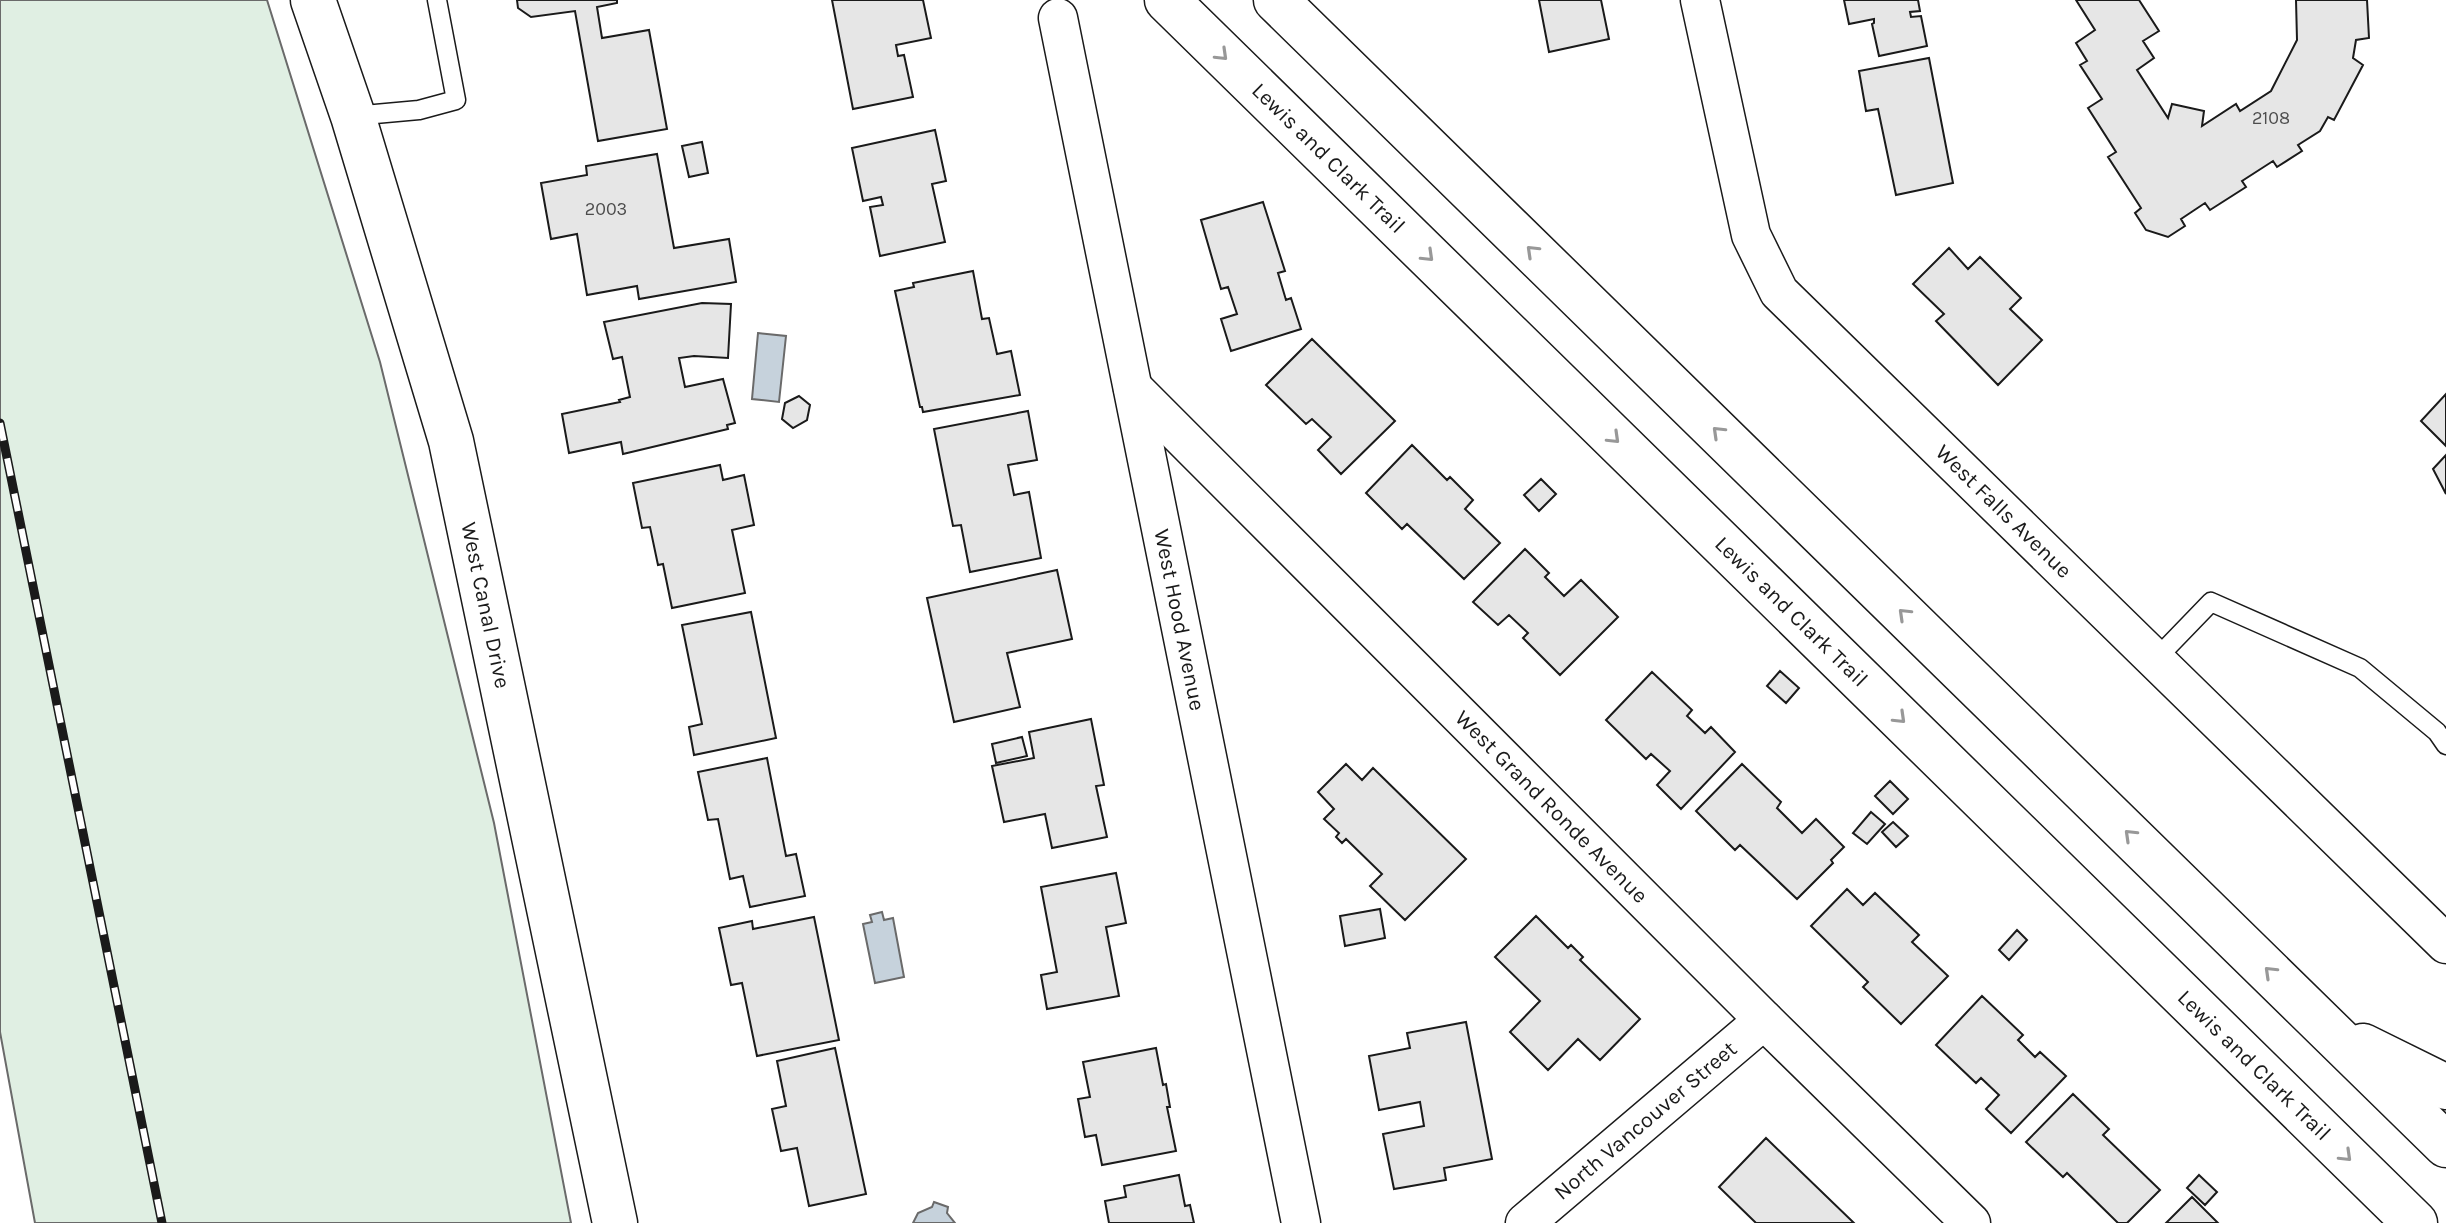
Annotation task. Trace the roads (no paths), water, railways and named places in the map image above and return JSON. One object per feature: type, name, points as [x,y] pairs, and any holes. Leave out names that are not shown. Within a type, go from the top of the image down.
[{"type":"main road","name":"West Canal Drive","points":[[313,0],[353,116],[451,441],[615,1223]]},
{"type":"main road","name":"Lewis and Clark Trail","points":[[1167,0],[2415,1223]]},
{"type":"main road","points":[[1276,0],[2446,1145]]},
{"type":"main road","points":[[2325,1027],[2446,1087]]},
{"type":"street","name":"West Falls Avenue","points":[[1700,0],[1751,235],[1779,292],[2446,944]]},
{"type":"street","name":"West Hood Avenue","points":[[1058,18],[1301,1223]]},
{"type":"street","name":"West Grand Ronde Avenue","points":[[1133,388],[1971,1223]]},
{"type":"street","name":"North Vancouver Street","points":[[1525,1223],[1764,1020]]},
{"type":"lane","points":[[353,116],[419,110],[456,100],[437,0]]},
{"type":"lane","points":[[2154,661],[2211,602],[2360,668],[2437,732],[2446,745]]},
{"type":"railway","points":[[0,423],[162,1223]]}]
